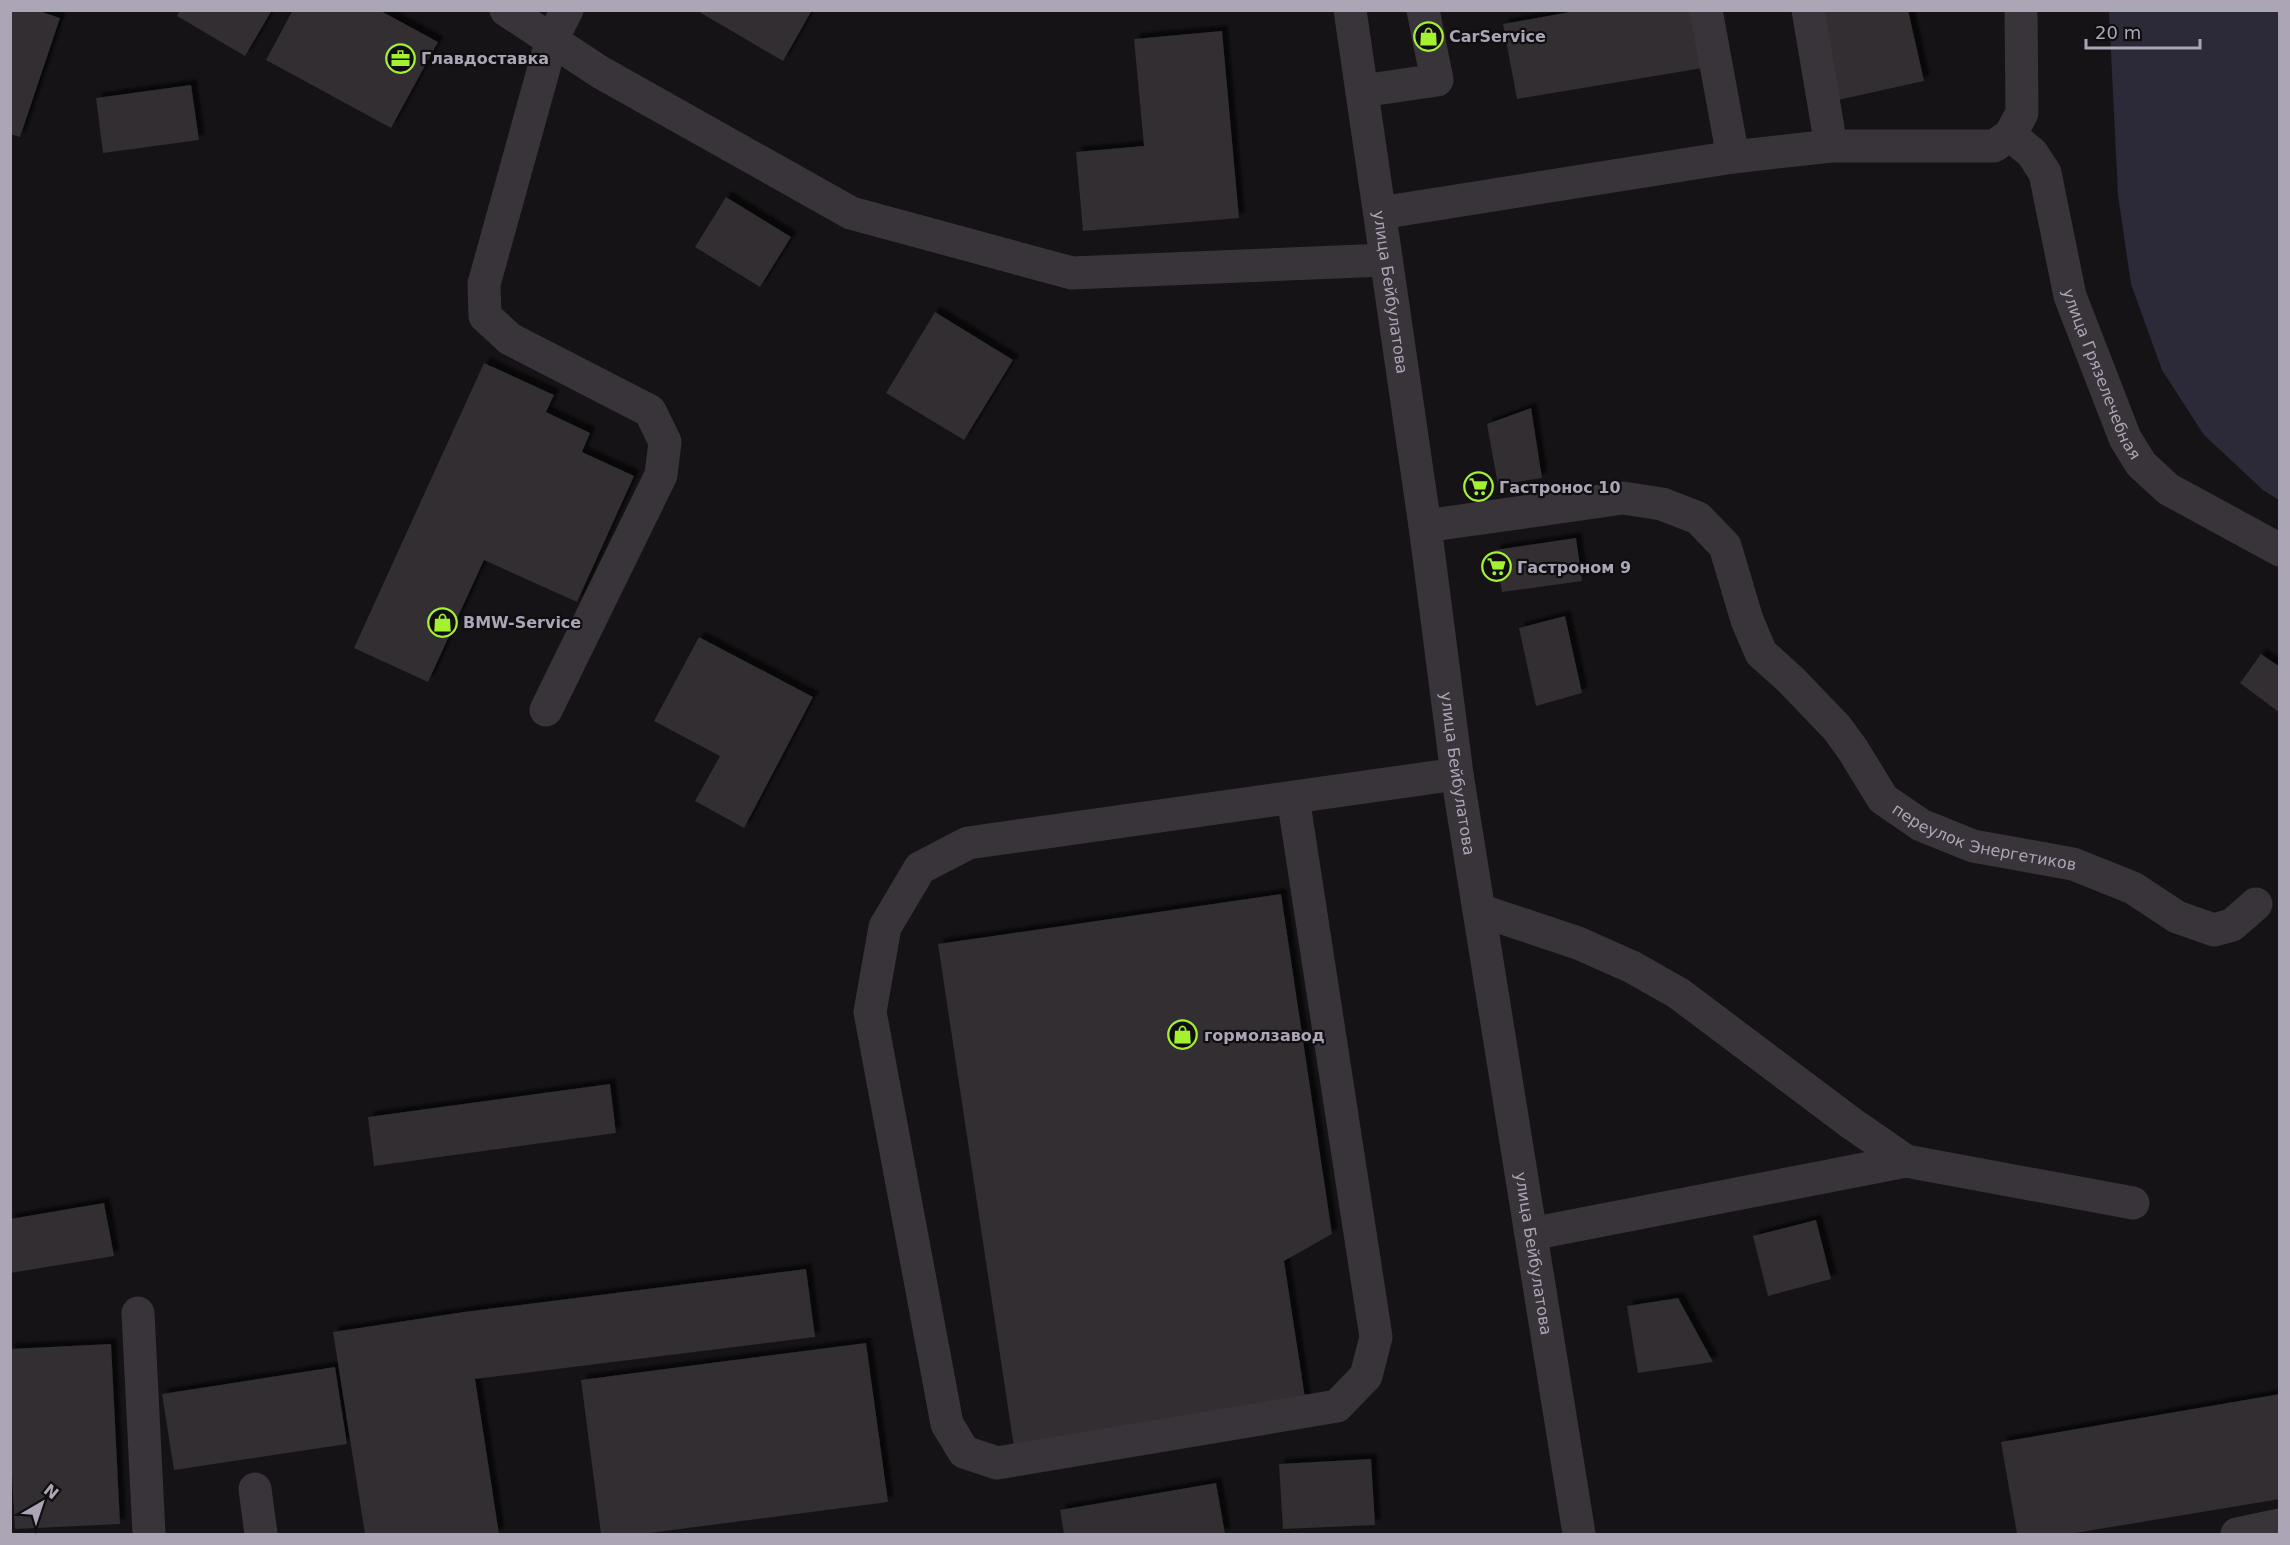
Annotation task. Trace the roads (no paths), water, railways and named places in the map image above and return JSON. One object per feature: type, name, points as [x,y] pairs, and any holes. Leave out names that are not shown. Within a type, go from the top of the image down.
[{"type":"street","points":[[506,10],[600,72],[851,213],[1072,273],[1385,260]]},
{"type":"street","points":[[546,710],[661,475],[665,442],[650,411],[510,339],[485,316],[484,284],[552,39],[567,10]]},
{"type":"street","name":"улица Бейбулатова","points":[[1350,10],[1425,526],[1457,774],[1579,1534]]},
{"type":"street","points":[[1362,91],[1437,80],[1423,10]]},
{"type":"street","points":[[1706,10],[1732,158]]},
{"type":"street","points":[[1808,10],[1831,146]]},
{"type":"street","points":[[1380,213],[1732,158],[1831,146],[1994,146],[2010,135],[2022,113],[2021,10]]},
{"type":"street","name":"улица Грязелечебная","points":[[2010,135],[2032,153],[2045,173],[2070,296],[2125,438],[2141,464],[2168,489],[2280,550]]},
{"type":"street","name":"переулок Энергетиков","points":[[1425,526],[1623,498],[1662,504],[1698,518],[1725,546],[1747,620],[1761,653],[1791,680],[1837,728],[1883,798],[1921,825],[1973,846],[2073,864],[2133,888],[2177,917],[2214,930],[2232,925],[2256,904]]},
{"type":"street","points":[[1293,796],[1376,1337],[1366,1376],[1337,1406],[997,1463],[964,1452],[947,1424],[870,1012],[885,927],[920,868],[968,843],[1293,796],[1457,774]]},
{"type":"street","points":[[1479,910],[1578,943],[1632,967],[1678,993],[1851,1123],[1906,1161]]},
{"type":"street","points":[[1530,1234],[1906,1161],[2133,1203]]},
{"type":"street","points":[[138,1313],[149,1534]]},
{"type":"street","points":[[255,1489],[261,1534]]},
{"type":"street","points":[[2237,1534],[2280,1526]]},
{"type":"place","name":"CarService","points":[[1428,36]]},
{"type":"place","name":"Главдоставка","points":[[400,58]]},
{"type":"place","name":"Гастронос 10","points":[[1478,487]]},
{"type":"place","name":"Гастроном 9","points":[[1496,567]]},
{"type":"place","name":"BMW-Service","points":[[442,622]]},
{"type":"place","name":"гормолзавод","points":[[1183,1035]]}]
